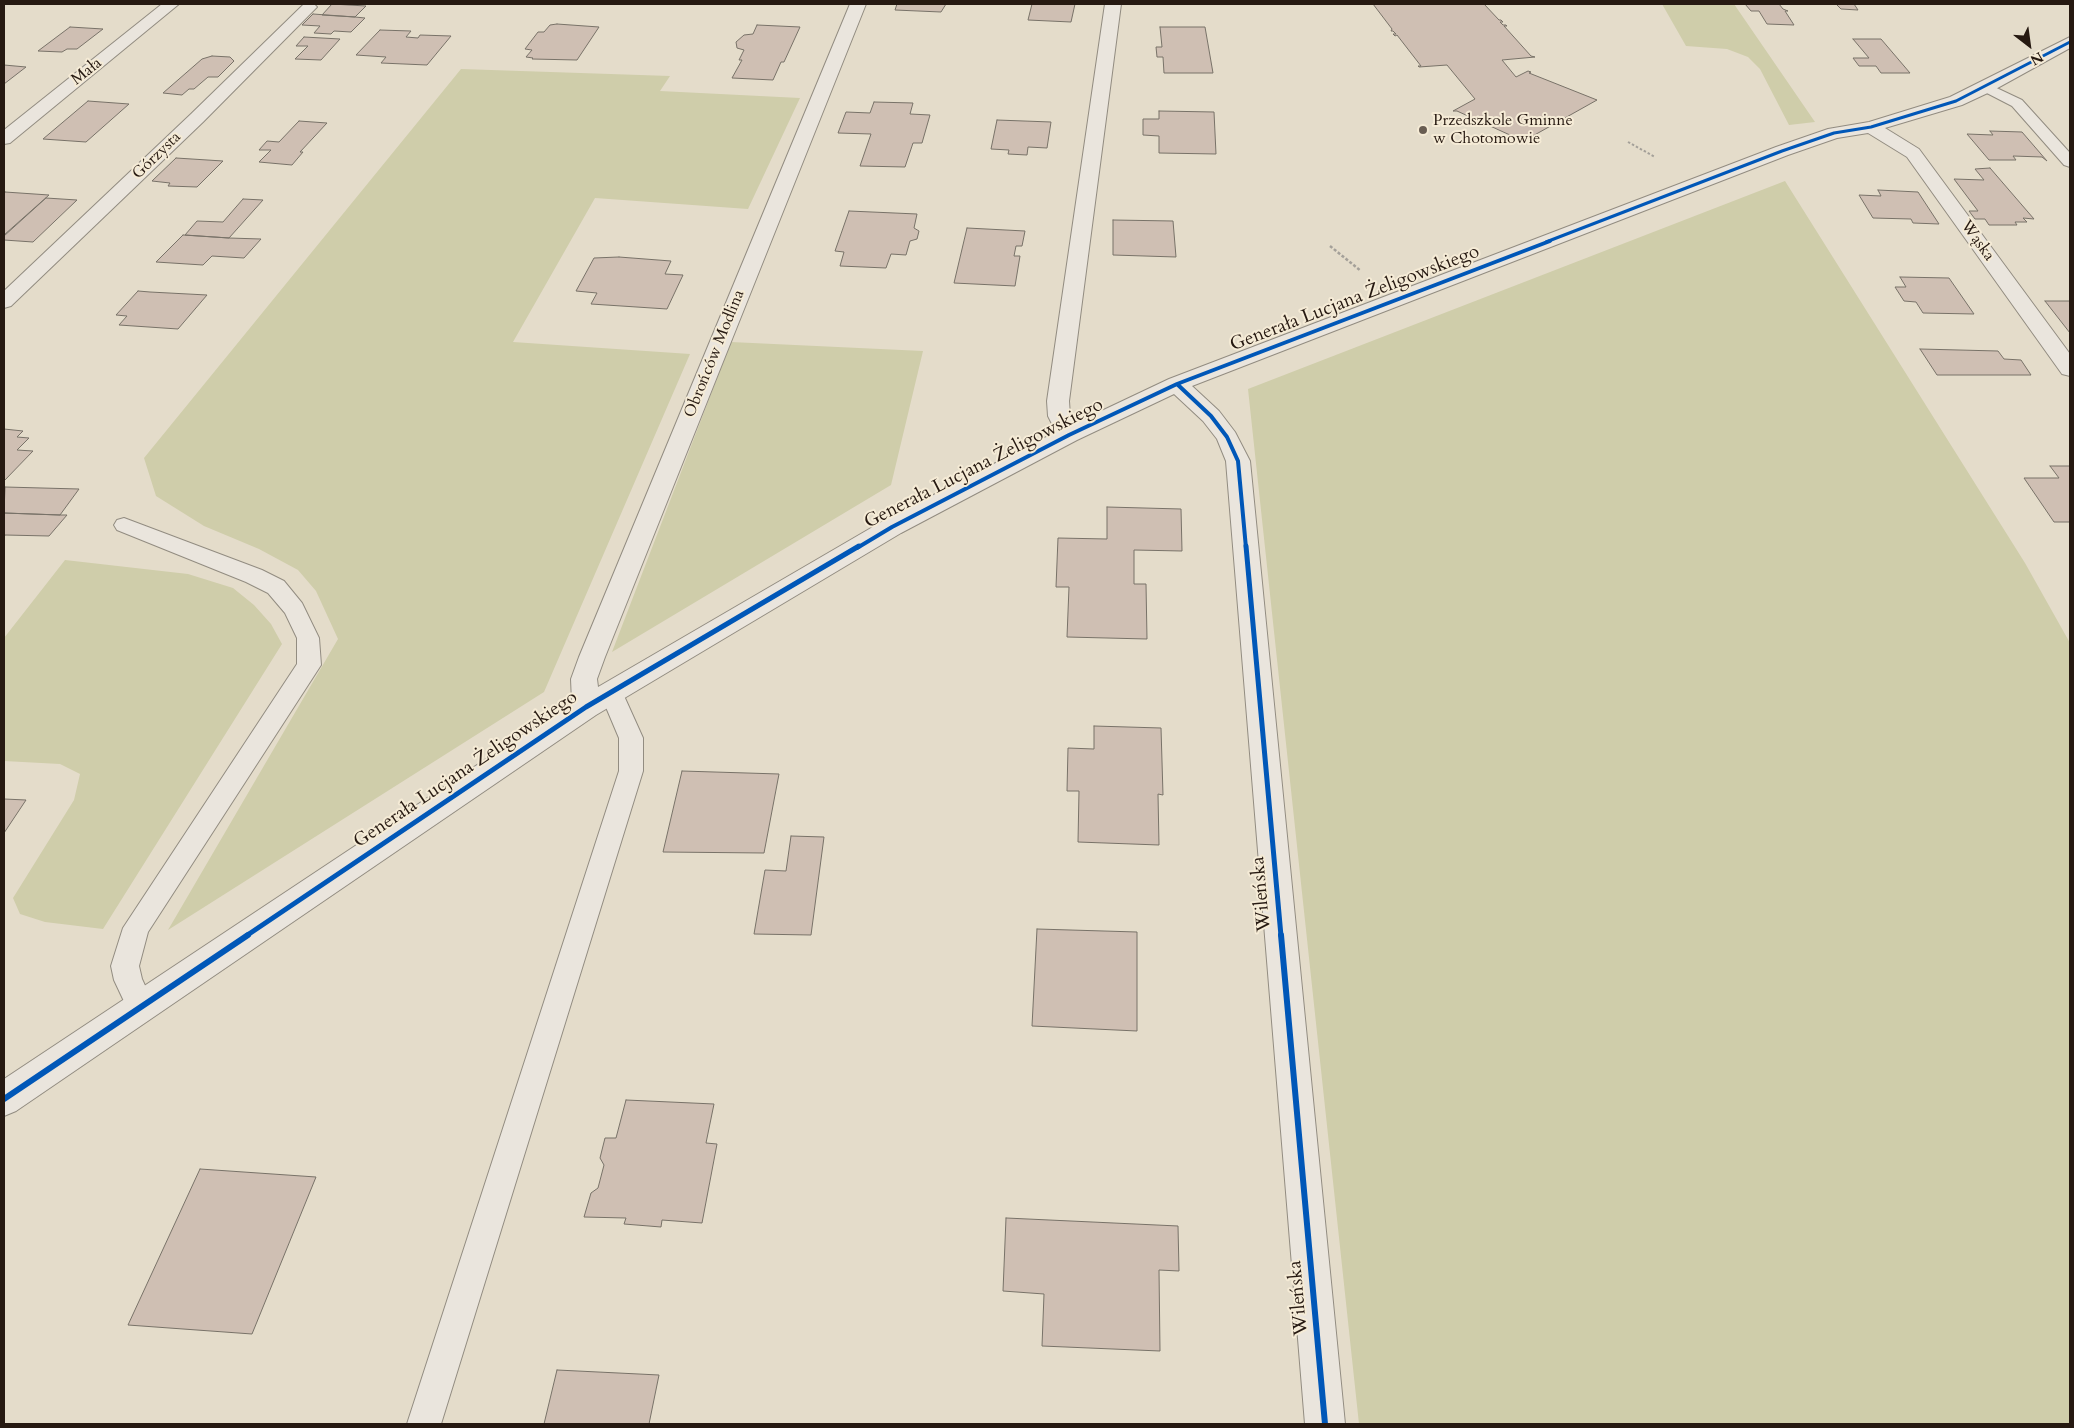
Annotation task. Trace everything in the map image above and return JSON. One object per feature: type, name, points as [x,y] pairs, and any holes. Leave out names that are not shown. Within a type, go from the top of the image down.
[{"type":"street","name":"Mała","points":[[4,139],[171,4]]},
{"type":"street","name":"Obrońców Modlina","points":[[586,707],[584,679],[592,657],[858,4]]},
{"type":"street","points":[[1070,435],[1059,416],[1058,401],[1114,4]]},
{"type":"street","name":"Górzysta","points":[[4,302],[309,7]]},
{"type":"street","name":"Generała Lucjana Żeligowskiego","points":[[4,1099],[65,1059],[140,1005],[586,707],[612,694],[892,527],[1070,435],[1177,384],[1808,141],[1834,133],[1871,127],[1956,101],[2070,42]]},
{"type":"street","name":"Wąska","points":[[1871,127],[1913,153],[2070,369]]},
{"type":"street","name":"Wileńska","points":[[1177,384],[1211,416],[1227,438],[1238,461],[1325,1424]]},
{"type":"lane","points":[[1986,87],[2017,103],[2070,162]]},
{"type":"lane","points":[[124,525],[254,576],[276,587],[294,609],[308,638],[309,665],[136,928],[125,966],[128,980],[140,1005]]},
{"type":"lane","points":[[424,1424],[631,771],[631,738],[612,694]]},
{"type":"path","points":[[1330,246],[1366,275]]},
{"type":"shaded area","points":[[1662,4],[1734,4],[1815,122],[1789,125],[1760,69],[1748,57],[1727,49],[1686,46]]},
{"type":"shaded area","points":[[461,69],[670,76],[660,91],[800,98],[748,209],[595,198],[513,342],[690,354],[544,692],[168,930],[338,639],[316,591],[298,570],[259,549],[204,526],[156,496],[144,458]]},
{"type":"shaded area","points":[[1785,181],[2025,563],[2070,643],[2070,1424],[1359,1424],[1248,389]]},
{"type":"shaded area","points":[[731,342],[923,351],[891,485],[612,652]]},
{"type":"shaded area","points":[[65,560],[188,574],[233,588],[254,605],[271,624],[282,644],[103,929],[45,922],[20,914],[13,898],[74,800],[80,774],[60,764],[4,761],[4,638]]},
{"type":"building","points":[[332,4],[366,6],[355,17],[322,15]]},
{"type":"building","points":[[897,4],[946,4],[941,12],[895,10]]},
{"type":"building","points":[[1032,4],[1075,4],[1071,22],[1028,20]]},
{"type":"building","points":[[1373,4],[1484,4],[1503,22],[1500,22],[1503,25],[1507,26],[1504,26],[1531,56],[1535,57],[1502,60],[1516,77],[1528,71],[1597,100],[1522,142],[1519,141],[1521,140],[1457,111],[1453,111],[1475,99],[1447,65],[1419,67],[1421,66],[1397,35],[1393,34],[1396,34],[1391,31],[1392,29]]},
{"type":"building","points":[[1745,4],[1779,4],[1788,11],[1785,11],[1794,25],[1767,24],[1759,11],[1751,11]]},
{"type":"building","points":[[1836,4],[1854,4],[1858,10],[1841,9]]},
{"type":"building","points":[[313,14],[365,18],[351,32],[314,33],[320,26],[302,25]]},
{"type":"building","points":[[550,25],[599,27],[577,60],[532,59],[526,57],[532,50],[525,49],[538,32],[544,32]]},
{"type":"building","points":[[757,25],[800,27],[784,62],[781,62],[773,80],[732,78],[742,60],[739,60],[744,50],[737,48],[736,42],[744,35],[753,34]]},
{"type":"building","points":[[70,27],[103,29],[77,49],[67,49],[62,52],[38,51]]},
{"type":"building","points":[[1160,27],[1205,27],[1213,73],[1164,73],[1163,57],[1157,57],[1156,47],[1162,47]]},
{"type":"building","points":[[380,30],[411,31],[406,37],[418,38],[420,35],[451,36],[427,65],[381,63],[386,57],[356,55]]},
{"type":"building","points":[[304,37],[340,39],[321,60],[295,59],[308,46],[296,46]]},
{"type":"building","points":[[1853,39],[1881,39],[1910,73],[1881,73],[1876,66],[1859,66],[1853,58],[1869,58]]},
{"type":"building","points":[[212,56],[230,57],[234,61],[218,77],[208,77],[194,89],[189,89],[182,95],[163,93],[202,59]]},
{"type":"building","points":[[4,65],[26,67],[4,84]]},
{"type":"building","points":[[88,101],[129,104],[86,142],[43,139]]},
{"type":"building","points":[[874,102],[913,103],[910,114],[930,115],[922,143],[913,143],[905,167],[860,166],[871,134],[838,133],[846,112],[870,113]]},
{"type":"building","points":[[1159,111],[1214,112],[1216,154],[1159,153],[1159,136],[1143,135],[1143,119],[1159,119]]},
{"type":"building","points":[[997,120],[1051,122],[1047,148],[1028,147],[1027,155],[1008,154],[1009,150],[991,149]]},
{"type":"building","points":[[299,121],[327,123],[300,152],[303,152],[292,165],[259,162],[271,150],[259,150],[267,141],[279,142]]},
{"type":"building","points":[[1990,131],[2022,132],[2047,161],[2042,157],[2013,156],[2016,160],[1989,160],[1967,134],[1993,135]]},
{"type":"building","points":[[176,158],[223,161],[197,187],[168,186],[170,183],[152,181]]},
{"type":"building","points":[[1990,168],[2034,219],[2023,218],[2027,222],[2015,222],[2017,225],[1989,225],[1985,219],[1975,219],[1969,211],[1978,211],[1954,179],[1984,180],[1975,169]]},
{"type":"building","points":[[1878,190],[1918,192],[1939,224],[1913,223],[1911,219],[1873,218],[1859,195],[1881,196]]},
{"type":"building","points":[[5,192],[49,195],[4,235]]},
{"type":"building","points":[[46,198],[77,200],[33,242],[4,240],[4,236]]},
{"type":"building","points":[[243,199],[263,200],[229,238],[185,235],[197,221],[223,222]]},
{"type":"building","points":[[849,211],[917,214],[914,228],[919,231],[917,239],[910,241],[906,255],[891,254],[886,268],[840,266],[844,252],[835,251]]},
{"type":"building","points":[[1113,220],[1173,221],[1176,257],[1113,255]]},
{"type":"building","points":[[967,228],[1025,231],[1022,246],[1016,246],[1014,256],[1020,256],[1015,286],[954,283]]},
{"type":"building","points":[[183,235],[261,239],[244,258],[212,256],[203,265],[156,262]]},
{"type":"building","points":[[619,257],[671,261],[665,274],[683,275],[667,309],[591,304],[597,293],[576,291],[594,258]]},
{"type":"building","points":[[1900,277],[1949,278],[1974,314],[1923,313],[1916,302],[1904,301],[1895,287],[1906,287]]},
{"type":"building","points":[[138,291],[207,295],[178,329],[119,325],[127,316],[116,315]]},
{"type":"building","points":[[2045,301],[2070,301],[2070,333]]},
{"type":"building","points":[[1920,349],[1998,351],[2004,359],[2021,360],[2031,375],[1937,375]]},
{"type":"building","points":[[4,429],[23,431],[17,437],[29,438],[17,450],[33,451],[4,481]]},
{"type":"building","points":[[2050,466],[2070,466],[2070,522],[2054,522],[2024,478],[2059,478]]},
{"type":"building","points":[[5,487],[79,489],[60,515],[4,513]]},
{"type":"building","points":[[1107,507],[1181,509],[1182,551],[1134,550],[1134,584],[1146,584],[1147,639],[1067,637],[1069,587],[1056,587],[1058,538],[1107,539]]},
{"type":"building","points":[[4,513],[67,515],[49,536],[5,535],[4,537]]},
{"type":"building","points":[[1094,726],[1161,728],[1163,795],[1158,794],[1159,845],[1078,842],[1079,791],[1067,791],[1068,748],[1094,749]]},
{"type":"building","points":[[682,771],[779,774],[764,853],[663,852]]},
{"type":"building","points":[[4,799],[26,800],[4,833]]},
{"type":"building","points":[[791,836],[824,837],[811,935],[754,934],[765,870],[786,871]]},
{"type":"building","points":[[1037,929],[1137,932],[1137,1031],[1032,1026]]},
{"type":"building","points":[[626,1100],[714,1104],[706,1143],[717,1144],[702,1223],[662,1220],[661,1227],[624,1224],[626,1218],[584,1217],[591,1193],[598,1188],[604,1165],[600,1158],[605,1138],[616,1138]]},
{"type":"building","points":[[200,1169],[316,1177],[252,1334],[128,1325]]},
{"type":"building","points":[[1006,1218],[1178,1226],[1179,1271],[1159,1270],[1160,1351],[1042,1346],[1044,1294],[1003,1291]]},
{"type":"building","points":[[557,1370],[659,1375],[649,1424],[544,1424]]},
{"type":"cycle path","points":[[4,1099],[586,707],[892,527],[1069,435],[1177,384],[1782,151],[1834,133],[1871,127],[1956,101],[2070,42]]},
{"type":"cycle path","points":[[1177,384],[1211,416],[1227,437],[1238,461],[1325,1424]]},
{"type":"place","name":"Przedszkole Gminne w Chotomowie","points":[[1423,130]]}]
